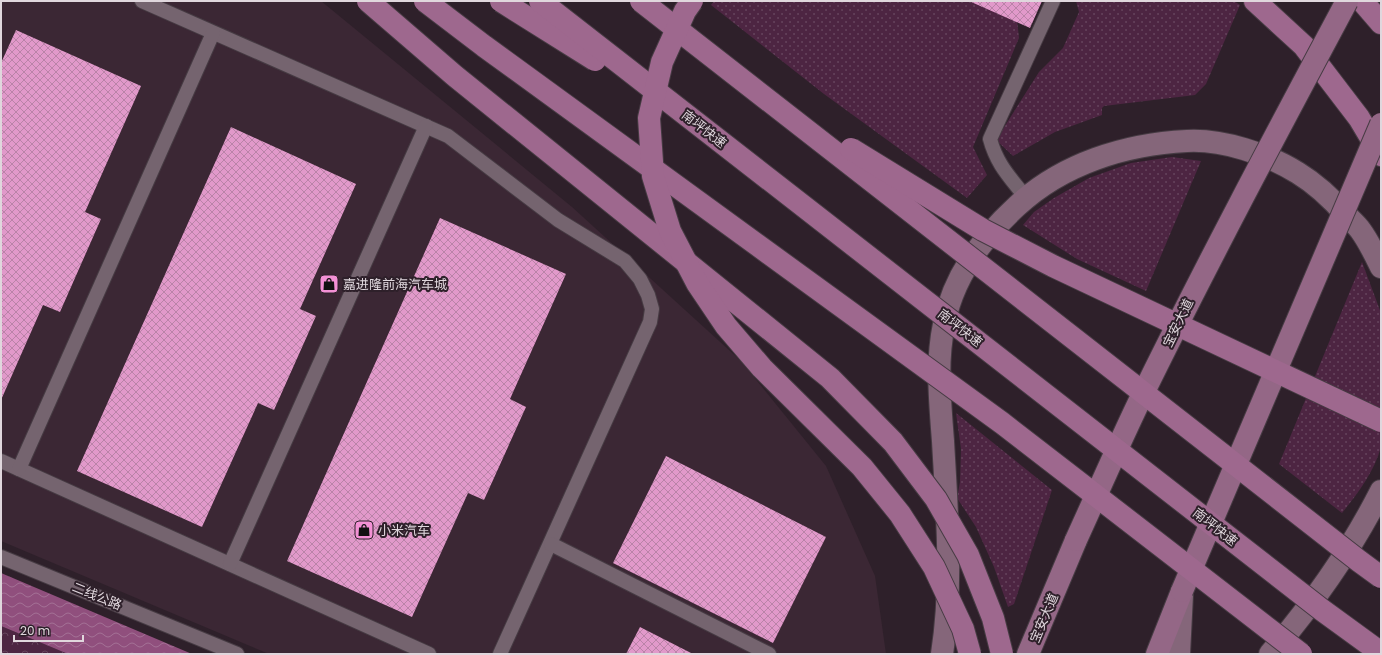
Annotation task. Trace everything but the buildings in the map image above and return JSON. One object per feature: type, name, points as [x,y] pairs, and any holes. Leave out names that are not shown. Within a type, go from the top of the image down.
[{"type":"highway","points":[[368,1],[455,76],[830,378],[893,442],[936,499],[968,555],[993,618],[1002,654]]},
{"type":"highway","points":[[425,1],[996,419],[1301,654]]},
{"type":"highway","points":[[501,1],[700,126]]},
{"type":"highway","name":"南坪快速","points":[[540,1],[1322,610],[1381,653]]},
{"type":"highway","points":[[641,1],[1381,577]]},
{"type":"highway","points":[[692,1],[685,11],[662,62],[649,118],[653,176],[670,231],[697,283],[726,326],[762,368],[862,467],[900,514],[934,567],[963,629],[970,654]]},
{"type":"highway","points":[[1255,1],[1304,46],[1359,118],[1381,155]]},
{"type":"highway","points":[[1362,1],[1381,23]]},
{"type":"highway","points":[[738,77],[892,175],[983,230],[1053,266],[1381,421]]},
{"type":"highway","points":[[1374,654],[1381,644]]},
{"type":"main road","points":[[1268,149],[1332,1]]},
{"type":"main road","name":"宝安大道","points":[[1028,654],[1076,540],[1138,404],[1268,149],[1347,1]]},
{"type":"main road","points":[[1157,654],[1182,591],[1381,124]]},
{"type":"main road","points":[[942,654],[945,639],[948,555],[939,383],[940,353],[944,323],[954,290],[969,260],[987,236],[1026,198],[1047,183],[1070,170],[1129,148],[1167,142],[1200,140],[1234,145],[1270,159],[1299,173],[1329,196],[1362,231],[1381,267]]},
{"type":"main road","points":[[1270,654],[1292,629],[1326,583],[1381,491]]},
{"type":"main road","points":[[1178,654],[1182,591]]},
{"type":"lane","points":[[142,1],[448,136],[558,220],[625,261],[640,279],[652,309],[650,322],[500,654]]},
{"type":"lane","points":[[1026,198],[1000,164],[994,153],[990,139],[1053,1]]},
{"type":"lane","points":[[19,468],[213,33]]},
{"type":"lane","points":[[230,564],[426,126]]},
{"type":"lane","points":[[1,461],[429,654]]},
{"type":"lane","points":[[550,544],[769,654]]},
{"type":"lane","name":"二线公路","points":[[1,557],[237,654]]},
{"type":"shaded area","name":"嘉进隆前海汽车城","points":[[1,1],[321,1],[572,207],[741,361],[826,466],[875,576],[886,654],[269,654],[1,541]]},
{"type":"green space","points":[[714,1],[1015,1],[1019,38],[973,147],[987,175],[967,198],[824,94],[711,5]]},
{"type":"green space","points":[[1076,1],[1234,1],[1240,5],[1206,84],[1195,95],[1104,106],[1102,108],[1102,115],[1055,132],[1013,156],[996,140],[1039,72],[1063,48],[1079,12]]},
{"type":"green space","points":[[1172,157],[1201,161],[1146,291],[1077,259],[1023,225],[1034,212],[1054,198],[1089,178],[1131,163]]},
{"type":"green space","points":[[1362,262],[1381,313],[1381,447],[1370,474],[1360,490],[1342,513],[1279,464]]},
{"type":"green space","points":[[956,413],[1052,490],[1014,604],[1008,607],[994,567],[976,527],[957,498],[960,482],[961,449]]},
{"type":"green space","points":[[1,626],[68,654],[1,654]]},
{"type":"water","points":[[1,573],[192,654],[68,654],[1,626]]},
{"type":"place","name":"嘉进隆前海汽车城","points":[[329,284]]},
{"type":"place","name":"小米汽车","points":[[364,530]]}]
